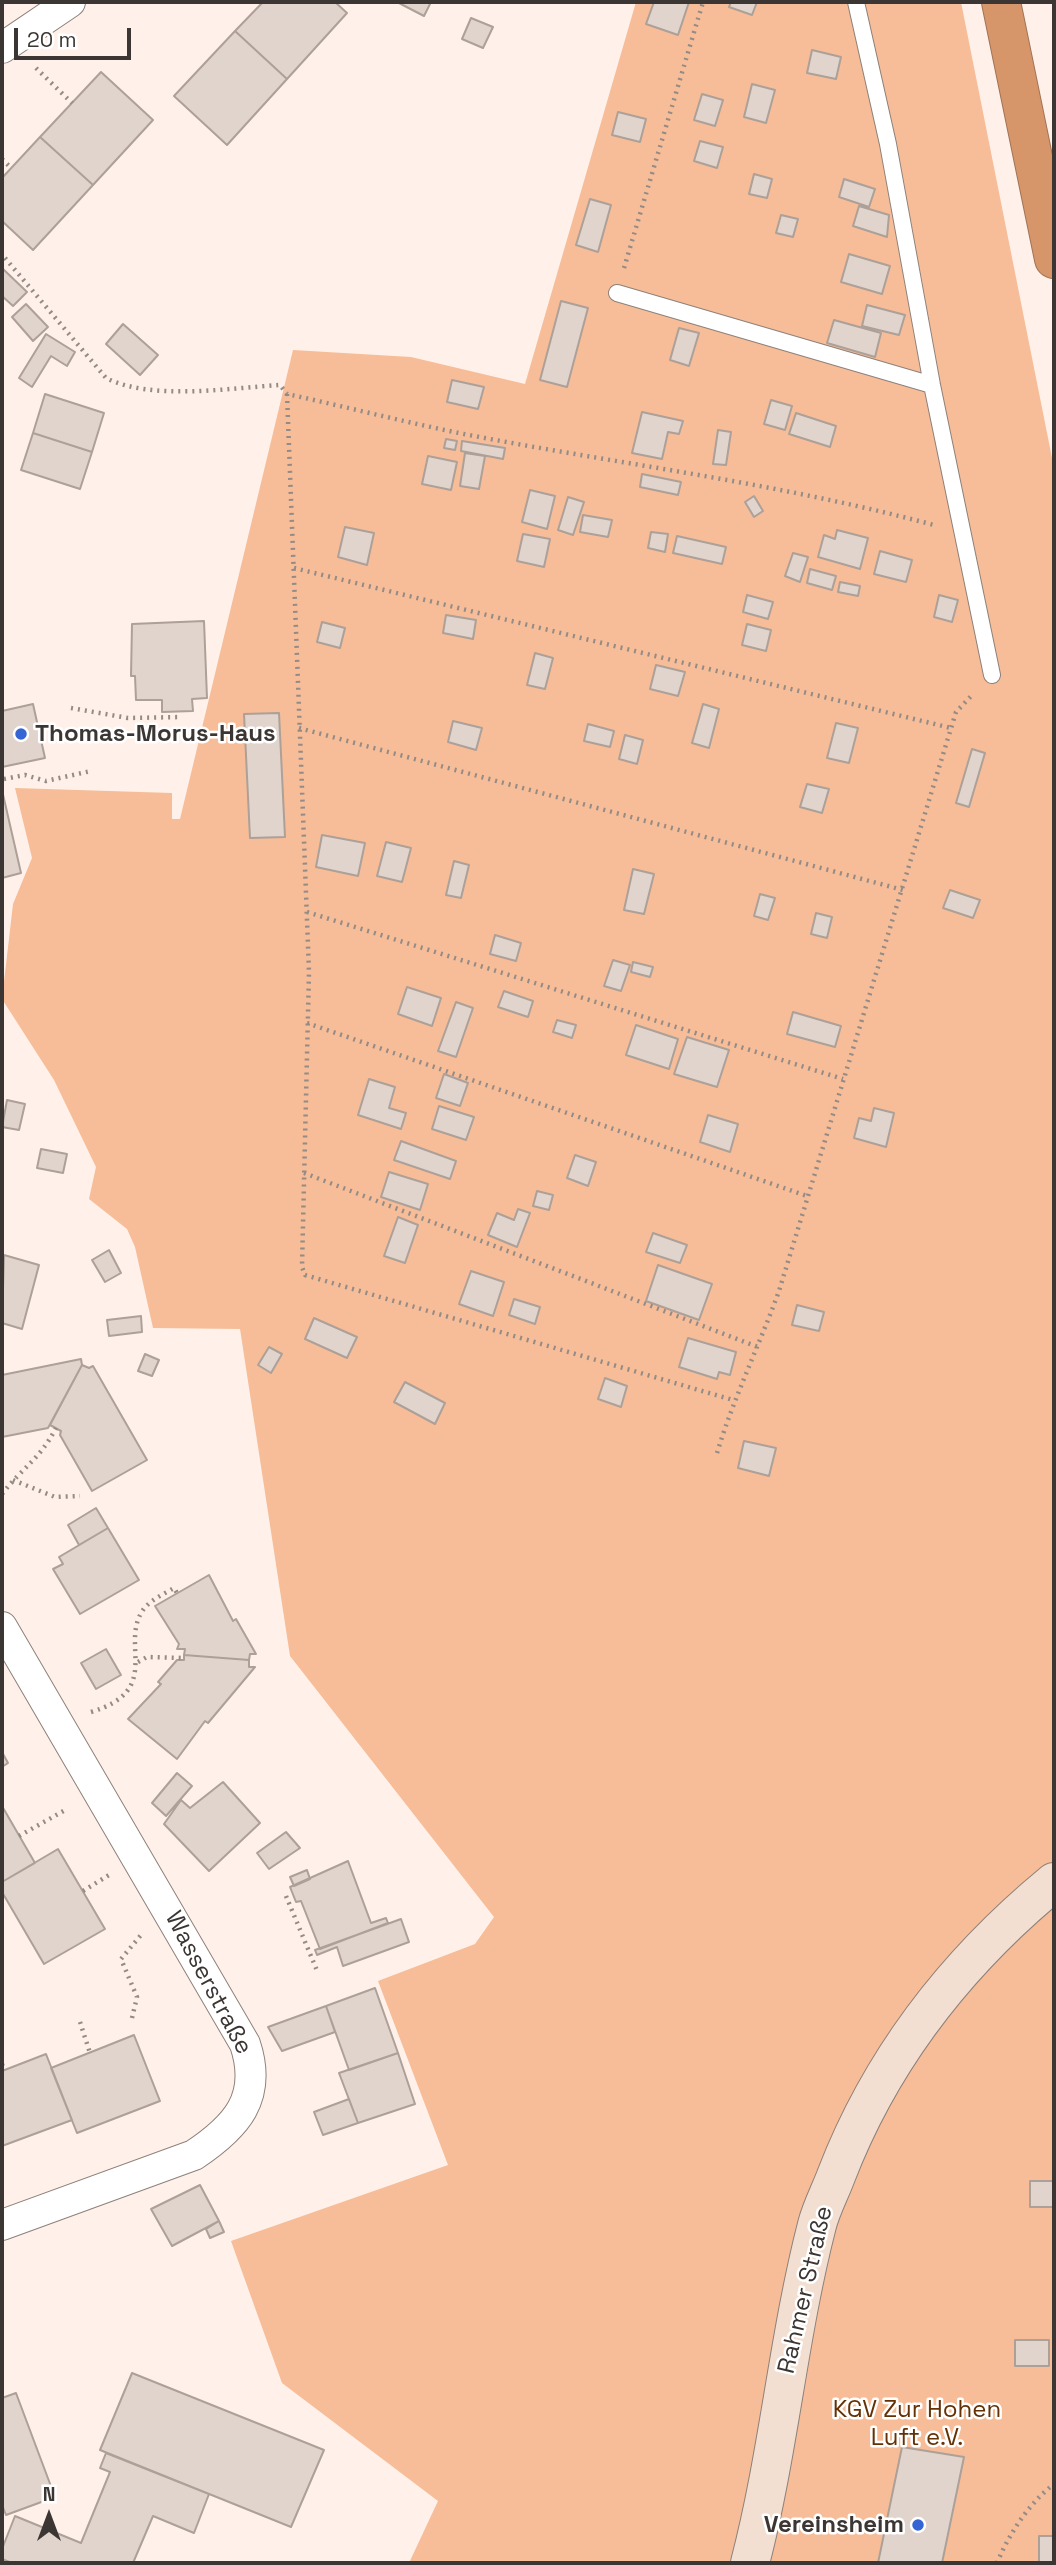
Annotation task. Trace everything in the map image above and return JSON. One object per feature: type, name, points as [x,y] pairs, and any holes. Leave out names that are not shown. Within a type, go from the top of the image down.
[{"type":"highway","points":[[1001,2],[1054,259]]},
{"type":"main road","name":"Rahmer Straße","points":[[750,2563],[798,2309],[818,2222],[853,2131],[888,2070],[944,1989],[1007,1920],[1054,1882]]},
{"type":"street","points":[[2,48],[70,2]]},
{"type":"street","name":"Wasserstraße","points":[[2,1628],[184,1935],[245,2043],[250,2060],[242,2114],[222,2136],[194,2155],[2,2225]]},
{"type":"lane","points":[[856,2],[888,144],[932,385],[992,675]]},
{"type":"lane","points":[[617,292],[932,385]]},
{"type":"path","points":[[617,292],[703,2]]},
{"type":"path","points":[[36,68],[72,103]]},
{"type":"path","points":[[2,159],[11,168]]},
{"type":"path","points":[[5,258],[106,378],[120,385],[146,389],[280,385],[287,394],[307,912],[302,1267],[305,1275],[733,1400]]},
{"type":"path","points":[[287,394],[469,435],[679,469],[852,503],[964,533]]},
{"type":"path","points":[[294,568],[951,728]]},
{"type":"path","points":[[717,1453],[733,1400],[758,1347],[779,1291],[956,712],[992,675]]},
{"type":"path","points":[[71,708],[128,718],[182,717]]},
{"type":"path","points":[[299,728],[903,890]]},
{"type":"path","points":[[4,779],[25,775],[46,781],[91,771]]},
{"type":"path","points":[[307,912],[843,1079]]},
{"type":"path","points":[[307,1023],[807,1196]]},
{"type":"path","points":[[304,1173],[758,1347]]},
{"type":"path","points":[[2,1494],[20,1470],[37,1460],[56,1429]]},
{"type":"path","points":[[13,1480],[55,1497],[80,1496]]},
{"type":"path","points":[[80,1713],[108,1706],[120,1699],[135,1675],[138,1662],[137,1629],[143,1609],[174,1588],[177,1593]]},
{"type":"path","points":[[138,1662],[146,1657],[184,1658]]},
{"type":"path","points":[[19,1836],[61,1812]]},
{"type":"path","points":[[83,1891],[106,1877]]},
{"type":"path","points":[[286,1896],[317,1973]]},
{"type":"path","points":[[132,2018],[137,1997],[121,1959],[136,1942]]},
{"type":"path","points":[[80,2022],[90,2053]]},
{"type":"path","points":[[2,2064],[4,2070]]},
{"type":"path","points":[[997,2563],[1007,2540],[1043,2492],[1054,2484]]},
{"type":"green space","name":"KGV Zur Hohen Luft e.V.","points":[[636,2],[961,2],[1054,468],[1054,2563],[409,2563],[438,2501],[282,2383],[231,2241],[448,2165],[378,1981],[475,1944],[494,1917],[290,1656],[240,1329],[153,1328],[135,1247],[127,1229],[89,1199],[96,1167],[54,1080],[2,999],[13,904],[32,858],[15,788],[172,793],[172,819],[180,819],[293,350],[411,357],[525,384]]},
{"type":"building","points":[[263,2],[335,2],[347,13],[287,79],[235,31]]},
{"type":"building","points":[[397,2],[431,2],[424,16]]},
{"type":"building","points":[[654,2],[689,2],[678,35],[646,24]]},
{"type":"building","points":[[731,2],[757,2],[752,15],[729,7]]},
{"type":"building","points":[[471,18],[493,27],[483,48],[462,39]]},
{"type":"building","points":[[235,31],[287,79],[227,145],[174,96]]},
{"type":"building","points":[[812,50],[841,57],[836,79],[807,73]]},
{"type":"building","points":[[101,72],[153,120],[93,185],[40,137]]},
{"type":"building","points":[[752,84],[775,90],[766,123],[744,117]]},
{"type":"building","points":[[702,94],[723,100],[715,126],[694,120]]},
{"type":"building","points":[[618,112],[646,119],[640,142],[612,135]]},
{"type":"building","points":[[40,137],[93,185],[33,250],[2,221],[2,178]]},
{"type":"building","points":[[700,141],[723,147],[717,168],[694,161]]},
{"type":"building","points":[[754,174],[772,179],[767,198],[749,194]]},
{"type":"building","points":[[844,179],[875,189],[869,207],[839,197]]},
{"type":"building","points":[[590,199],[611,205],[598,252],[576,245]]},
{"type":"building","points":[[859,206],[889,215],[887,237],[853,226]]},
{"type":"building","points":[[781,215],[798,219],[793,237],[776,233]]},
{"type":"building","points":[[849,254],[890,266],[882,294],[841,282]]},
{"type":"building","points":[[2,268],[27,292],[13,306],[2,296]]},
{"type":"building","points":[[561,301],[588,308],[567,387],[540,380]]},
{"type":"building","points":[[26,304],[48,327],[33,341],[12,317]]},
{"type":"building","points":[[867,305],[905,315],[899,335],[862,326]]},
{"type":"building","points":[[834,320],[881,333],[875,357],[827,343]]},
{"type":"building","points":[[123,324],[158,355],[140,375],[106,344]]},
{"type":"building","points":[[679,328],[699,333],[689,366],[670,360]]},
{"type":"building","points":[[46,334],[75,352],[67,366],[51,356],[32,387],[19,378]]},
{"type":"building","points":[[452,380],[484,387],[478,409],[447,402]]},
{"type":"building","points":[[45,394],[104,413],[92,452],[33,433]]},
{"type":"building","points":[[771,400],[792,406],[785,430],[764,424]]},
{"type":"building","points":[[642,412],[683,421],[679,434],[668,432],[662,459],[632,453]]},
{"type":"building","points":[[796,413],[836,426],[830,447],[789,434]]},
{"type":"building","points":[[718,430],[731,432],[726,465],[713,464]]},
{"type":"building","points":[[33,433],[92,452],[80,489],[21,470]]},
{"type":"building","points":[[446,439],[457,441],[455,450],[444,448]]},
{"type":"building","points":[[462,441],[505,448],[503,459],[461,451]]},
{"type":"building","points":[[465,453],[485,456],[479,489],[460,486]]},
{"type":"building","points":[[428,456],[457,462],[451,490],[422,484]]},
{"type":"building","points":[[642,474],[681,482],[678,495],[640,487]]},
{"type":"building","points":[[530,490],[555,496],[547,529],[522,522]]},
{"type":"building","points":[[754,496],[763,511],[754,517],[745,502]]},
{"type":"building","points":[[568,497],[584,502],[573,535],[558,530]]},
{"type":"building","points":[[583,515],[612,520],[608,537],[580,532]]},
{"type":"building","points":[[345,527],[374,533],[367,565],[338,557]]},
{"type":"building","points":[[837,530],[868,538],[860,569],[818,557],[824,535],[835,539]]},
{"type":"building","points":[[651,532],[668,534],[665,552],[648,548]]},
{"type":"building","points":[[523,534],[550,539],[544,567],[517,561]]},
{"type":"building","points":[[677,536],[726,547],[722,564],[673,553]]},
{"type":"building","points":[[880,551],[912,560],[906,582],[874,574]]},
{"type":"building","points":[[793,553],[808,557],[800,582],[785,576]]},
{"type":"building","points":[[810,569],[836,576],[832,590],[807,583]]},
{"type":"building","points":[[840,582],[860,586],[858,596],[838,592]]},
{"type":"building","points":[[747,595],[773,602],[768,619],[743,612]]},
{"type":"building","points":[[939,595],[958,600],[952,622],[934,617]]},
{"type":"building","points":[[446,615],[476,620],[473,639],[443,633]]},
{"type":"building","points":[[204,621],[207,698],[192,699],[193,711],[162,712],[162,700],[136,700],[135,676],[131,676],[132,624]]},
{"type":"building","points":[[322,622],[345,628],[340,648],[317,642]]},
{"type":"building","points":[[747,624],[771,630],[766,651],[742,645]]},
{"type":"building","points":[[535,653],[553,658],[545,689],[527,685]]},
{"type":"building","points":[[656,665],[685,672],[678,696],[650,689]]},
{"type":"building","name":"Thomas-Morus-Haus","points":[[33,704],[45,758],[2,767],[2,711]]},
{"type":"building","points":[[703,704],[719,709],[709,748],[692,743]]},
{"type":"building","points":[[279,713],[285,837],[250,838],[244,714]]},
{"type":"building","points":[[453,721],[482,728],[476,750],[448,742]]},
{"type":"building","points":[[836,723],[858,728],[849,763],[827,758]]},
{"type":"building","points":[[588,724],[614,731],[610,747],[584,741]]},
{"type":"building","points":[[625,735],[643,740],[637,764],[619,759]]},
{"type":"building","points":[[972,749],[985,753],[969,807],[956,803]]},
{"type":"building","points":[[807,784],[829,789],[822,813],[800,807]]},
{"type":"building","name":"Thomas-Morus-Haus","points":[[2,790],[21,873],[2,878]]},
{"type":"building","points":[[322,835],[365,843],[358,876],[316,867]]},
{"type":"building","points":[[386,842],[411,848],[402,882],[377,876]]},
{"type":"building","points":[[454,861],[469,865],[461,898],[446,895]]},
{"type":"building","points":[[633,869],[654,874],[644,914],[624,910]]},
{"type":"building","points":[[950,890],[980,900],[973,918],[943,908]]},
{"type":"building","points":[[760,894],[775,898],[768,920],[754,916]]},
{"type":"building","points":[[816,913],[832,917],[827,938],[811,934]]},
{"type":"building","points":[[495,935],[521,943],[516,961],[490,954]]},
{"type":"building","points":[[613,960],[630,965],[621,991],[604,986]]},
{"type":"building","points":[[633,962],[653,967],[650,977],[631,972]]},
{"type":"building","points":[[407,987],[441,998],[432,1026],[398,1014]]},
{"type":"building","points":[[504,991],[533,1001],[528,1017],[498,1007]]},
{"type":"building","points":[[456,1002],[473,1008],[456,1057],[438,1051]]},
{"type":"building","points":[[793,1012],[841,1026],[835,1047],[787,1034]]},
{"type":"building","points":[[557,1020],[576,1025],[572,1038],[553,1032]]},
{"type":"building","points":[[636,1025],[678,1039],[669,1069],[626,1055]]},
{"type":"building","points":[[687,1037],[729,1050],[717,1087],[674,1074]]},
{"type":"building","points":[[444,1074],[468,1083],[460,1106],[436,1098]]},
{"type":"building","points":[[369,1079],[395,1087],[389,1108],[406,1113],[401,1129],[358,1115]]},
{"type":"building","points":[[7,1100],[25,1104],[19,1130],[2,1127]]},
{"type":"building","points":[[439,1106],[474,1117],[466,1140],[432,1129]]},
{"type":"building","points":[[874,1108],[894,1113],[886,1147],[854,1138],[859,1118],[871,1121]]},
{"type":"building","points":[[708,1115],[738,1124],[730,1152],[700,1142]]},
{"type":"building","points":[[401,1141],[456,1161],[450,1179],[394,1160]]},
{"type":"building","points":[[41,1149],[67,1154],[63,1173],[37,1168]]},
{"type":"building","points":[[575,1155],[596,1162],[588,1186],[567,1178]]},
{"type":"building","points":[[389,1172],[428,1184],[420,1210],[381,1197]]},
{"type":"building","points":[[537,1191],[553,1195],[549,1210],[533,1206]]},
{"type":"building","points":[[518,1209],[530,1213],[517,1247],[488,1235],[497,1213],[514,1220]]},
{"type":"building","points":[[398,1217],[418,1225],[405,1263],[384,1256]]},
{"type":"building","points":[[653,1233],[687,1245],[680,1263],[646,1252]]},
{"type":"building","points":[[109,1250],[121,1273],[105,1282],[92,1260]]},
{"type":"building","points":[[4,1255],[39,1265],[22,1329],[2,1323]]},
{"type":"building","points":[[658,1265],[712,1284],[699,1320],[646,1301]]},
{"type":"building","points":[[471,1271],[504,1282],[493,1316],[459,1304]]},
{"type":"building","points":[[514,1299],[540,1307],[535,1324],[509,1315]]},
{"type":"building","points":[[797,1305],[824,1312],[819,1331],[792,1325]]},
{"type":"building","points":[[141,1316],[142,1332],[109,1336],[107,1320]]},
{"type":"building","points":[[314,1318],[357,1337],[347,1358],[305,1339]]},
{"type":"building","points":[[688,1338],[736,1352],[730,1375],[719,1372],[717,1379],[679,1367]]},
{"type":"building","points":[[269,1347],[282,1354],[271,1373],[258,1365]]},
{"type":"building","points":[[145,1354],[159,1360],[152,1376],[138,1371]]},
{"type":"building","points":[[81,1359],[82,1365],[48,1428],[2,1437],[2,1375]]},
{"type":"building","points":[[82,1365],[89,1368],[93,1366],[147,1460],[92,1491],[60,1435],[61,1431],[50,1425]]},
{"type":"building","points":[[605,1378],[627,1386],[621,1407],[598,1399]]},
{"type":"building","points":[[405,1382],[445,1403],[435,1424],[394,1402]]},
{"type":"building","points":[[744,1441],[776,1448],[769,1476],[738,1468]]},
{"type":"building","points":[[96,1508],[108,1528],[79,1545],[68,1525]]},
{"type":"building","points":[[108,1528],[139,1580],[80,1614],[53,1569],[63,1564],[59,1557]]},
{"type":"building","points":[[209,1575],[233,1621],[236,1619],[256,1654],[250,1654],[249,1660],[184,1655],[185,1649],[177,1649],[179,1644],[155,1606]]},
{"type":"building","points":[[106,1649],[121,1675],[96,1689],[81,1663]]},
{"type":"building","points":[[184,1655],[249,1660],[249,1667],[255,1667],[208,1723],[205,1721],[177,1759],[128,1719],[161,1684],[158,1682],[177,1660],[184,1660]]},
{"type":"building","points":[[2,1752],[8,1763],[2,1767]]},
{"type":"building","points":[[177,1773],[192,1786],[166,1816],[152,1803]]},
{"type":"building","points":[[223,1782],[260,1823],[209,1871],[164,1824],[181,1800],[190,1808]]},
{"type":"building","points":[[2,1806],[35,1863],[2,1882]]},
{"type":"building","points":[[286,1832],[300,1848],[269,1869],[257,1853]]},
{"type":"building","points":[[58,1849],[105,1929],[44,1964],[2,1892],[2,1882]]},
{"type":"building","points":[[348,1861],[371,1923],[386,1918],[388,1923],[320,1949],[301,1901],[296,1902],[290,1887]]},
{"type":"building","points":[[307,1870],[310,1879],[294,1886],[290,1877]]},
{"type":"building","points":[[401,1919],[409,1942],[343,1966],[337,1947],[317,1955],[315,1950]]},
{"type":"building","points":[[375,1988],[398,2053],[349,2070],[326,2006]]},
{"type":"building","points":[[326,2006],[335,2032],[282,2051],[268,2027]]},
{"type":"building","points":[[134,2035],[160,2101],[77,2133],[51,2068]]},
{"type":"building","points":[[398,2053],[415,2104],[358,2123],[339,2073]]},
{"type":"building","points":[[46,2054],[72,2120],[2,2146],[2,2071]]},
{"type":"building","points":[[349,2099],[358,2123],[323,2135],[314,2112]]},
{"type":"building","points":[[1030,2181],[1054,2181],[1054,2207],[1030,2207]]},
{"type":"building","points":[[200,2185],[219,2221],[172,2246],[151,2209]]},
{"type":"building","points":[[219,2221],[224,2232],[210,2238],[206,2229]]},
{"type":"building","points":[[1015,2340],[1049,2340],[1049,2366],[1015,2366]]},
{"type":"building","points":[[132,2373],[324,2450],[291,2527],[100,2450]]},
{"type":"building","points":[[16,2393],[55,2497],[6,2515],[2,2505],[2,2398]]},
{"type":"building","name":"Vereinsheim","points":[[902,2447],[964,2457],[942,2563],[878,2563]]},
{"type":"building","points":[[106,2453],[209,2494],[194,2533],[153,2516],[133,2563],[12,2563],[2,2559],[2,2549],[15,2516],[81,2543],[110,2472],[100,2468]]},
{"type":"building","points":[[1039,2536],[1054,2536],[1054,2562],[1039,2562]]},
{"type":"place","name":"Thomas-Morus-Haus","points":[[21,734]]},
{"type":"place","name":"Vereinsheim","points":[[918,2525]]}]
